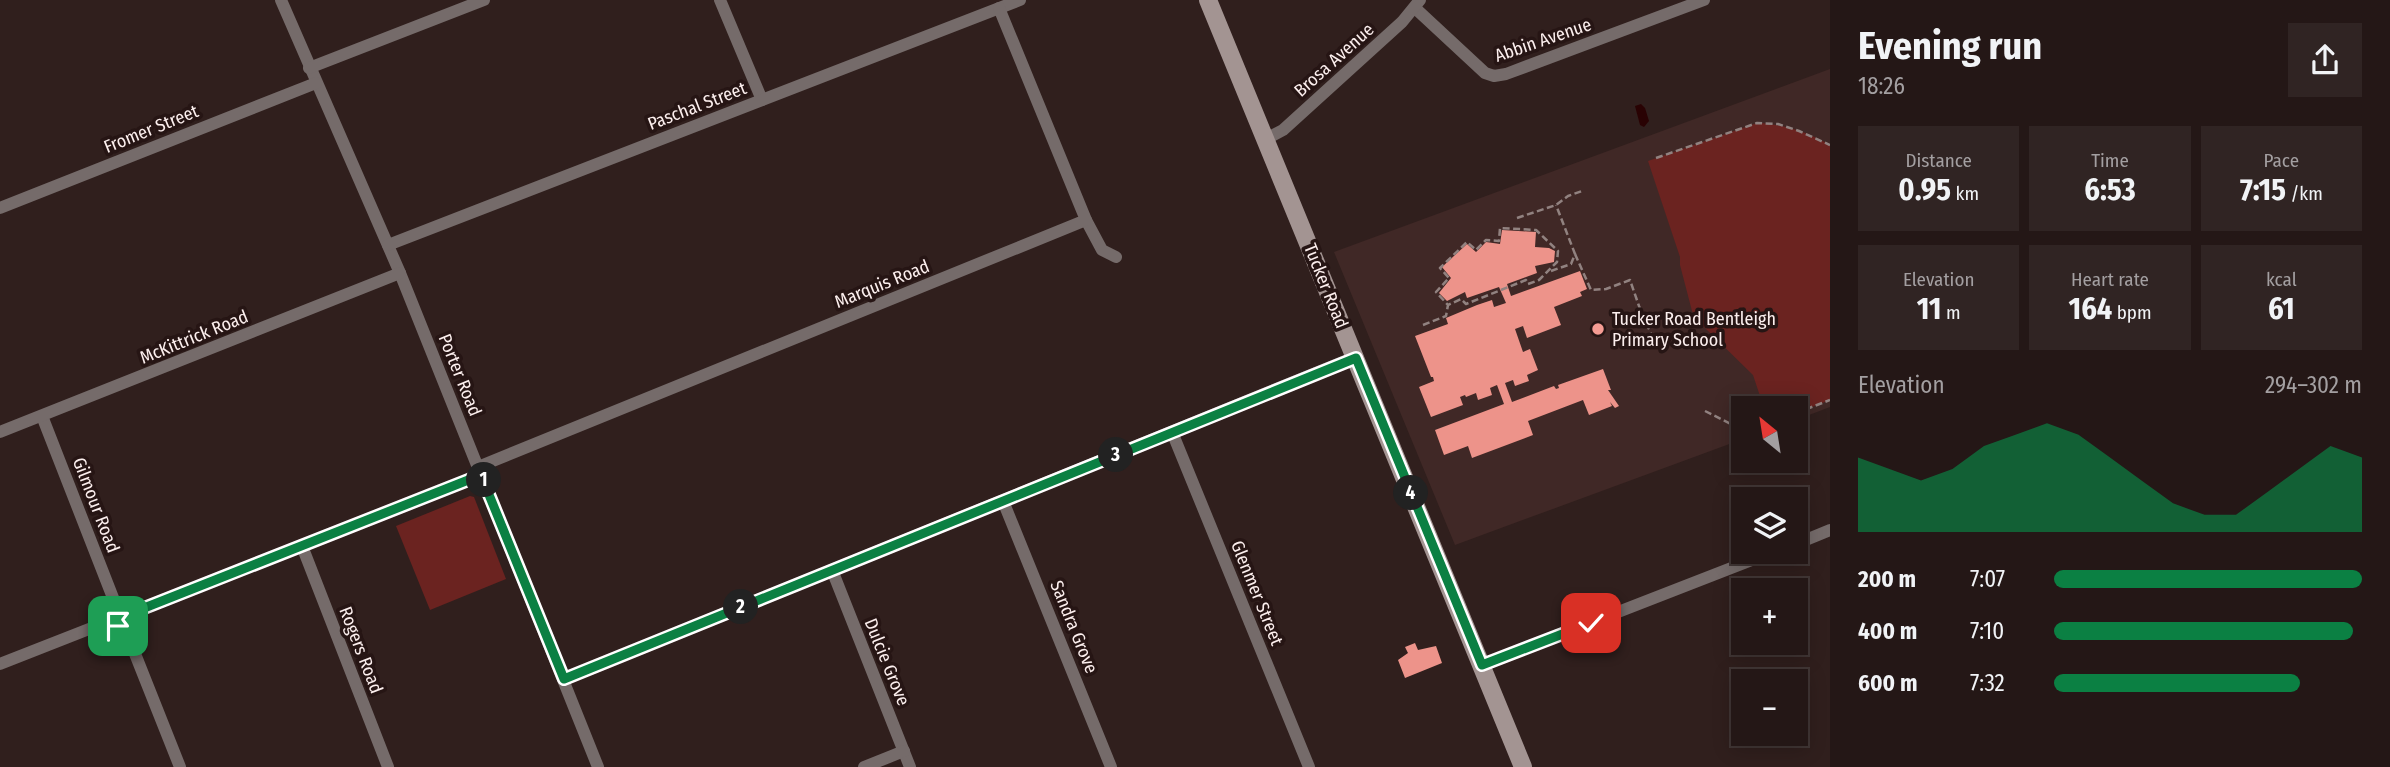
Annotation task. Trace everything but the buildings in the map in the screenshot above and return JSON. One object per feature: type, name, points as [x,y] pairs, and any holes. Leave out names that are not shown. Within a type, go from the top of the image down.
[{"type":"street","name":"Porter Road","points":[[281,0],[400,273],[598,767]]},
{"type":"street","points":[[309,68],[484,0]]},
{"type":"street","points":[[720,0],[762,100]]},
{"type":"street","name":"Paschal Street","points":[[388,245],[1020,0]]},
{"type":"street","name":"Tucker Road","points":[[1208,0],[1523,767]]},
{"type":"street","name":"Abbin Avenue","points":[[1417,4],[1480,69],[1494,76],[1704,0]]},
{"type":"street","name":"Brosa Avenue","points":[[1266,139],[1283,130],[1402,22],[1417,4]]},
{"type":"street","points":[[999,8],[1097,244],[1116,257]]},
{"type":"street","name":"Fromer Street","points":[[0,208],[316,83]]},
{"type":"street","name":"Marquis Road","points":[[130,613],[302,546],[1086,220]]},
{"type":"street","name":"McKittrick Road","points":[[0,432],[400,273]]},
{"type":"street","points":[[564,679],[1356,358]]},
{"type":"street","name":"Gilmour Road","points":[[42,416],[114,614]]},
{"type":"street","name":"Glenmer Street","points":[[1172,432],[1309,767]]},
{"type":"street","name":"Sandra Grove","points":[[1003,500],[1111,767]]},
{"type":"street","points":[[1808,539],[1830,530]]},
{"type":"street","name":"Rogers Road","points":[[302,546],[388,767]]},
{"type":"street","points":[[1482,665],[1742,564]]},
{"type":"street","name":"Dulcie Grove","points":[[832,570],[910,767]]},
{"type":"street","points":[[0,664],[123,608],[130,613],[130,619],[124,626]]},
{"type":"street","points":[[114,614],[116,625],[124,626]]},
{"type":"street","points":[[124,626],[180,767]]},
{"type":"street","points":[[864,767],[904,751]]},
{"type":"path","points":[[1656,158],[1757,123],[1778,124],[1830,145]]},
{"type":"path","points":[[1517,218],[1556,205],[1568,196],[1582,191]]},
{"type":"path","points":[[1556,205],[1591,290],[1606,289],[1630,280],[1658,350]]},
{"type":"path","points":[[1448,305],[1436,292],[1449,278],[1440,268],[1467,242],[1476,250],[1486,240],[1499,241],[1500,228],[1536,230],[1558,251],[1557,262],[1548,272]]},
{"type":"path","points":[[1448,305],[1461,299],[1466,304],[1526,280],[1528,284],[1548,272],[1571,264],[1575,254]]},
{"type":"path","points":[[1423,325],[1446,316],[1448,305]]},
{"type":"path","points":[[1808,408],[1830,400]]},
{"type":"path","points":[[1706,411],[1731,424]]},
{"type":"shaded area","name":"Tucker Road Bentleigh Primary School","points":[[1830,69],[1830,407],[1808,415],[1808,396],[1731,396],[1731,443],[1455,545],[1334,252]]},
{"type":"shaded area","points":[[1641,104],[1649,121],[1644,127],[1640,125],[1635,106]]},
{"type":"shaded area","points":[[1757,123],[1795,130],[1830,145],[1830,400],[1808,408],[1808,396],[1760,396],[1753,375],[1704,327],[1692,311],[1680,257],[1648,161]]},
{"type":"shaded area","points":[[470,496],[474,497],[506,579],[430,610],[396,526]]},
{"type":"place","name":"Tucker Road Bentleigh Primary School","points":[[1598,329]]},
{"type":"route","points":[[118,626],[127,624],[130,613],[481,475],[564,679],[1356,358],[1482,665],[1591,623]]}]
